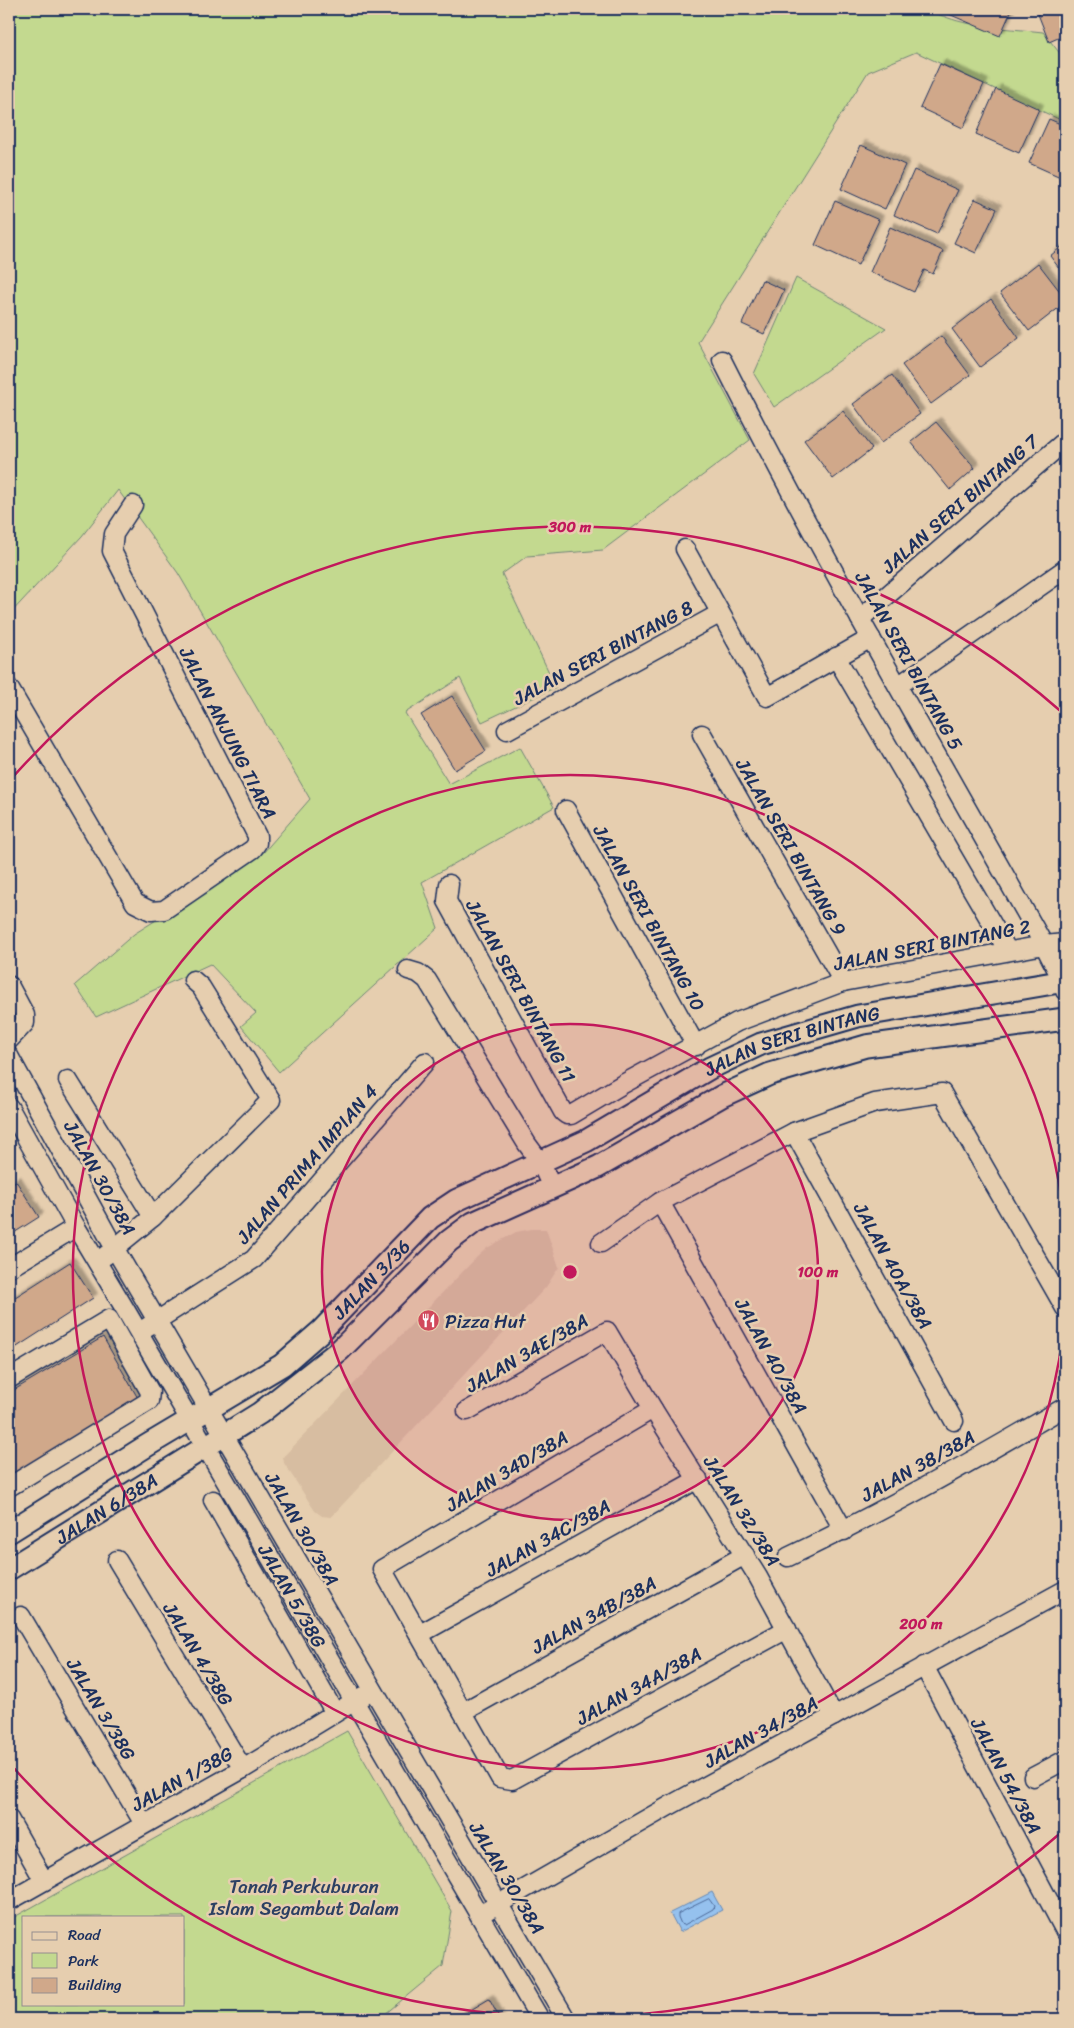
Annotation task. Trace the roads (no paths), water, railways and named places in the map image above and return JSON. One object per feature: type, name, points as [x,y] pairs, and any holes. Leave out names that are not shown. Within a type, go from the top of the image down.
[{"type":"street","name":"JALAN SERI BINTANG 5","points":[[722,360],[764,444],[1044,945],[1064,985]]},
{"type":"street","name":"JALAN SERI BINTANG 7","points":[[860,618],[1065,441]]},
{"type":"street","name":"JALAN ANJUNG TIARA","points":[[9,688],[135,902],[151,911],[164,910],[253,849],[257,843],[257,836],[112,551],[114,534],[133,505]]},
{"type":"street","name":"JALAN SERI BINTANG 8","points":[[684,549],[767,697],[871,638]]},
{"type":"street","points":[[898,686],[1065,569]]},
{"type":"street","name":"JALAN SERI BINTANG 8","points":[[507,730],[719,614]]},
{"type":"street","points":[[836,658],[1008,951]]},
{"type":"street","name":"JALAN SERI BINTANG 9","points":[[702,734],[843,982]]},
{"type":"street","name":"JALAN SERI BINTANG 10","points":[[566,810],[696,1046]]},
{"type":"street","name":"JALAN SERI BINTANG 11","points":[[449,884],[447,901],[563,1112],[567,1116]]},
{"type":"street","name":"JALAN SERI BINTANG 2","points":[[567,1116],[572,1115],[623,1084],[737,1022],[843,982],[1008,951],[1065,943]]},
{"type":"street","points":[[408,970],[418,973],[427,980],[527,1144],[541,1163],[552,1188]]},
{"type":"street","points":[[97,1261],[115,1249],[153,1217],[272,1100],[201,987],[193,980]]},
{"type":"street","points":[[9,985],[25,1015],[25,1023],[9,1040]]},
{"type":"street","name":"JALAN SERI BINTANG","points":[[541,1163],[586,1142],[710,1068],[761,1044],[858,1016],[1064,985]]},
{"type":"street","name":"JALAN SERI BINTANG","points":[[552,1188],[598,1167],[722,1096],[770,1074],[866,1046],[1065,1019]]},
{"type":"street","name":"JALAN 30/38A","points":[[9,1056],[115,1249],[566,2019]]},
{"type":"street","name":"JALAN PRIMA IMPIAN 4","points":[[138,1332],[254,1259],[425,1062]]},
{"type":"street","points":[[68,1080],[153,1217]]},
{"type":"street","points":[[601,1243],[660,1202],[794,1132],[875,1103],[942,1093],[1065,1308]]},
{"type":"street","points":[[9,1107],[76,1227],[540,2019]]},
{"type":"street","name":"JALAN 40A/38A","points":[[794,1132],[954,1421]]},
{"type":"street","name":"JALAN 3/36","points":[[189,1420],[282,1365],[321,1331],[430,1218],[457,1200],[541,1163]]},
{"type":"street","name":"JALAN 3/36","points":[[204,1446],[260,1413],[340,1350],[449,1241],[473,1222],[552,1188]]},
{"type":"street","name":"JALAN 40/38A","points":[[660,1202],[844,1531]]},
{"type":"street","points":[[9,1268],[76,1227]]},
{"type":"street","points":[[9,1379],[125,1309]]},
{"type":"street","points":[[9,1487],[149,1401],[150,1392],[109,1319]]},
{"type":"street","name":"JALAN 32/38A","points":[[607,1331],[653,1409],[745,1555],[834,1716]]},
{"type":"street","name":"JALAN 34E/38A","points":[[467,1411],[607,1331]]},
{"type":"street","name":"JALAN 38/38A","points":[[788,1557],[844,1531],[1065,1408]]},
{"type":"street","name":"JALAN 34D/38A","points":[[420,1634],[382,1569],[653,1409]]},
{"type":"street","name":"JALAN 6/38A","points":[[9,1532],[189,1420]]},
{"type":"street","name":"JALAN 6/38A","points":[[9,1569],[204,1446]]},
{"type":"street","name":"JALAN 34C/38A","points":[[420,1634],[698,1479]]},
{"type":"street","name":"JALAN 5/38G","points":[[213,1500],[335,1713]]},
{"type":"street","name":"JALAN 34B/38A","points":[[463,1712],[745,1555]]},
{"type":"street","name":"JALAN 4/38G","points":[[117,1560],[243,1770]]},
{"type":"street","name":"JALAN 34/38A","points":[[479,1915],[668,1806],[1065,1590]]},
{"type":"street","points":[[304,1617],[323,1605]]},
{"type":"street","name":"JALAN 3/38G","points":[[21,1616],[144,1824]]},
{"type":"street","name":"JALAN 34A/38A","points":[[463,1712],[500,1778],[512,1780],[787,1629]]},
{"type":"street","points":[[420,1634],[463,1712]]},
{"type":"street","name":"JALAN 54/38A","points":[[924,1666],[1065,1931]]},
{"type":"street","name":"JALAN 1/38G","points":[[9,1901],[243,1770],[372,1690]]},
{"type":"street","points":[[1033,1778],[1065,1760]]},
{"type":"street","points":[[9,1819],[44,1881]]},
{"type":"water","points":[[712,1892],[722,1910],[680,1932],[670,1913]]},
{"type":"place","name":"Pizza Hut","points":[[429,1321]]},
{"type":"park label","name":"Tanah Perkuburan Islam Segambut Dalam","points":[[304,1897]]}]
